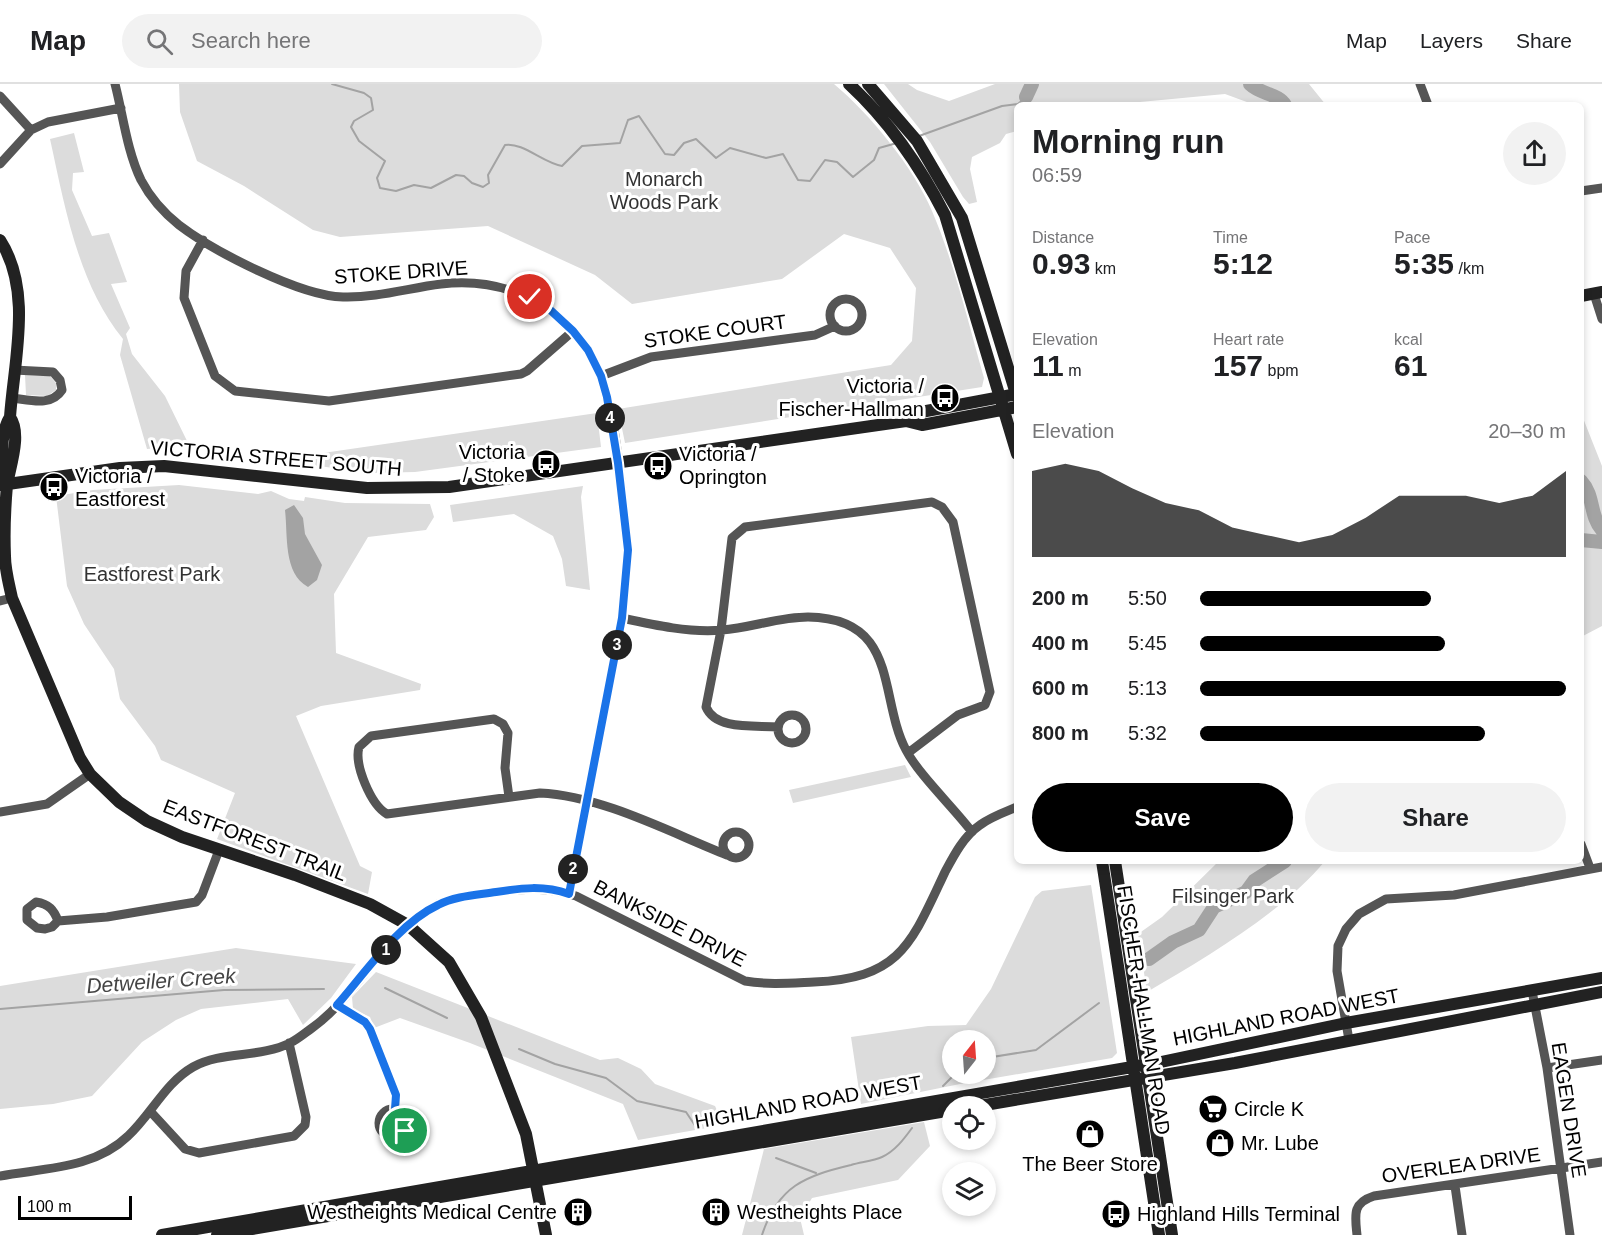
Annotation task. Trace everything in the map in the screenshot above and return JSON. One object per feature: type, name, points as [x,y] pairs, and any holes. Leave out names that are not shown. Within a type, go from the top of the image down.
[{"type":"main road","points":[[849,84],[885,122],[914,161],[935,195],[952,235],[1014,444]]},
{"type":"main road","points":[[868,84],[898,116],[927,156],[962,218],[1014,385]]},
{"type":"main road","name":"EASTFOREST TRAIL","points":[[0,240],[12,265],[19,304],[10,417],[15,423],[12,468],[4,485],[6,599],[72,742],[90,774],[119,802],[147,820],[219,850],[295,875],[370,904],[408,926],[449,962],[481,1017],[526,1134],[535,1169],[546,1235]]},
{"type":"main road","name":"VICTORIA STREET SOUTH","points":[[1002,403],[1014,397]]},
{"type":"main road","name":"VICTORIA STREET SOUTH","points":[[4,485],[120,468],[164,466],[367,488],[450,487],[906,421],[921,412],[1002,403],[1014,406]]},
{"type":"main road","name":"FISCHER-HALLMAN ROAD","points":[[1102,864],[1159,1235]]},
{"type":"main road","name":"FISCHER-HALLMAN ROAD","points":[[1115,864],[1172,1235]]},
{"type":"main road","name":"HIGHLAND ROAD WEST","points":[[162,1235],[1147,1064],[1346,1023],[1602,978]]},
{"type":"main road","name":"HIGHLAND ROAD WEST","points":[[996,1103],[1149,1078],[1602,992]]},
{"type":"main road","name":"HIGHLAND ROAD WEST","points":[[217,1235],[942,1112]]},
{"type":"street","name":"STOKE DRIVE","points":[[115,84],[133,156],[150,194],[180,226],[203,240],[276,279],[327,296],[360,297],[444,284],[488,284],[508,289],[547,307],[573,331],[588,350],[601,376],[607,397],[618,463],[628,550],[622,618],[569,894]]},
{"type":"street","points":[[1419,84],[1427,102]]},
{"type":"street","points":[[0,96],[31,130]]},
{"type":"street","points":[[0,164],[31,130],[48,122],[121,108]]},
{"type":"street","points":[[1584,191],[1602,188]]},
{"type":"street","points":[[203,240],[186,271],[184,298],[215,376],[235,391],[329,401],[521,374],[573,331]]},
{"type":"street","points":[[1592,294],[1602,319]]},
{"type":"street","name":"STOKE COURT","points":[[601,376],[651,357],[815,335],[835,326]]},
{"type":"street","points":[[12,398],[50,401],[57,398],[62,390],[60,380],[53,372],[14,370]]},
{"type":"street","points":[[778,727],[722,722],[710,715],[706,700],[721,630],[732,538],[745,527],[924,502],[942,507],[953,522],[990,692],[985,705],[958,715],[908,753]]},
{"type":"street","points":[[622,618],[684,629],[721,630],[806,617],[827,619],[852,629],[879,656],[888,680],[897,727],[908,753],[972,832]]},
{"type":"street","points":[[509,797],[505,768],[508,733],[503,724],[494,719],[371,736],[358,747],[358,761],[374,800],[381,811],[387,814],[540,793],[587,800],[727,855]]},
{"type":"street","points":[[0,812],[47,804],[90,774]]},
{"type":"street","name":"BANKSIDE DRIVE","points":[[0,1176],[95,1158],[128,1136],[178,1077],[195,1066],[209,1060],[289,1044],[315,1026],[337,1005],[408,926],[437,905],[457,898],[540,887],[569,894],[745,981],[761,984],[841,981],[872,972],[908,945],[951,860],[972,832],[980,825],[1014,808]]},
{"type":"street","points":[[58,921],[107,917],[196,902],[219,850]]},
{"type":"street","points":[[1584,852],[1590,868]]},
{"type":"street","points":[[1349,1040],[1337,971],[1338,946],[1346,929],[1359,914],[1372,905],[1386,899],[1454,894],[1602,867]]},
{"type":"street","name":"EAGEN DRIVE","points":[[1532,991],[1547,1068],[1570,1235]]},
{"type":"street","points":[[337,1005],[365,1022],[370,1029],[396,1095],[395,1109]]},
{"type":"street","points":[[150,1112],[185,1149],[192,1152],[200,1153],[294,1136],[305,1125],[306,1117],[289,1044]]},
{"type":"street","points":[[1547,1068],[1602,1060]]},
{"type":"street","name":"OVERLEA DRIVE","points":[[1357,1235],[1355,1214],[1357,1205],[1362,1200],[1602,1162]]},
{"type":"street","points":[[1455,1186],[1462,1235]]},
{"type":"green space","name":"Monarch Woods Park","points":[[179,84],[834,84],[862,110],[890,143],[924,194],[940,231],[954,273],[984,378],[982,387],[625,443],[618,409],[891,365],[912,341],[916,288],[890,248],[844,234],[782,279],[632,304],[595,275],[488,226],[340,237],[313,230],[244,186],[197,161],[180,112]]},
{"type":"green space","points":[[884,84],[908,84],[917,90],[949,101],[995,84],[1309,84],[1324,102],[1247,102],[1225,94],[1140,102],[1014,102],[1014,132],[1006,134],[1000,143],[972,157],[970,169],[977,202],[969,204],[930,142]]},
{"type":"green space","points":[[74,133],[84,172],[73,173],[72,190],[92,236],[109,233],[127,282],[111,284],[130,328],[126,334],[132,354],[165,396],[189,445],[147,449],[120,355],[123,339],[95,294],[84,269],[61,191],[50,139]]},
{"type":"green space","points":[[25,375],[50,376],[56,383],[56,390],[47,396],[26,395]]},
{"type":"green space","points":[[597,413],[601,447],[415,472],[370,473],[275,460]]},
{"type":"green space","points":[[1584,421],[1602,466],[1602,626],[1584,635]]},
{"type":"green space","name":"Eastforest Park","points":[[179,485],[258,494],[271,491],[289,499],[304,501],[305,497],[345,503],[430,504],[434,517],[426,530],[368,537],[334,594],[336,653],[421,684],[420,690],[321,706],[296,716],[360,866],[372,872],[368,894],[217,839],[235,793],[161,760],[155,746],[120,699],[114,669],[84,624],[67,586],[56,496],[93,490]]},
{"type":"green space","points":[[583,486],[581,497],[590,590],[566,586],[562,559],[553,536],[514,514],[453,522],[450,505]]},
{"type":"green space","points":[[905,765],[911,777],[793,803],[789,790]]},
{"type":"green space","name":"Filsinger Park","points":[[1216,864],[1322,864],[1287,899],[1242,933],[1147,992],[1138,934],[1162,917]]},
{"type":"green space","points":[[1091,885],[1117,1053],[1112,1058],[996,1078],[996,1030],[942,1030],[942,1084],[960,1084],[861,1104],[851,1037],[928,1026],[966,1025],[991,989],[1035,897],[1042,891]]},
{"type":"green space","points":[[236,948],[356,964],[331,998],[303,1025],[288,999],[201,1009],[176,1020],[142,1042],[92,1096],[53,1104],[0,1109],[0,986]]},
{"type":"green space","points":[[376,972],[600,1060],[618,1058],[641,1069],[655,1084],[715,1106],[720,1117],[729,1121],[730,1124],[638,1140],[623,1104],[470,1043],[400,1018],[374,1028],[370,1017],[353,1009],[352,997]]},
{"type":"green space","points":[[924,1122],[930,1146],[898,1180],[812,1198],[800,1218],[804,1235],[742,1235],[764,1149]]},
{"type":"shaded area","points":[[294,505],[303,518],[305,534],[322,565],[317,580],[308,587],[294,573],[288,553],[285,510]]},
{"type":"waterway","points":[[332,84],[364,93],[371,98],[373,110],[354,121],[351,127],[359,141],[385,161],[377,178],[380,188],[396,191],[414,185],[431,188],[456,175],[464,176],[472,183],[483,187],[489,183],[488,175],[505,145],[519,147],[562,166],[582,146],[620,143],[628,120],[639,116],[665,154],[674,155],[684,143],[696,139],[716,158],[730,148],[766,158],[783,154],[798,180],[810,181],[825,160],[837,162],[853,177],[874,160],[879,148],[897,143]]},
{"type":"waterway","points":[[1026,97],[1032,84]]},
{"type":"waterway","points":[[1250,84],[1283,102]]},
{"type":"waterway","points":[[1020,102],[1026,97]]},
{"type":"waterway","points":[[919,136],[1002,106],[1014,104]]},
{"type":"waterway","points":[[1584,486],[1595,518],[1602,530]]},
{"type":"waterway","points":[[1584,540],[1602,542]]},
{"type":"waterway","points":[[1149,959],[1173,942],[1199,930],[1214,907],[1246,892],[1254,881],[1280,864]]},
{"type":"waterway","name":"Detweiler Creek","points":[[385,988],[447,1018]]},
{"type":"waterway","name":"Detweiler Creek","points":[[0,1009],[224,990],[324,989]]},
{"type":"waterway","points":[[996,1056],[1036,1050],[1099,1003]]},
{"type":"waterway","name":"Detweiler Creek","points":[[519,1049],[555,1064],[606,1078],[637,1101],[686,1112],[696,1127]]},
{"type":"waterway","points":[[762,1235],[776,1205],[795,1186],[820,1174],[882,1157],[895,1148],[912,1128]]},
{"type":"waterway","name":"Detweiler Creek","points":[[776,1158],[816,1173]]},
{"type":"place","name":"Victoria / Fischer-Hallman","points":[[945,398]]},
{"type":"place","name":"Victoria / Stoke","points":[[546,464]]},
{"type":"place","name":"Victoria / Oprington","points":[[658,466]]},
{"type":"place","name":"Victoria / Eastforest","points":[[54,487]]},
{"type":"place","name":"Circle K","points":[[1213,1109]]},
{"type":"place","name":"The Beer Store","points":[[1090,1134]]},
{"type":"place","name":"Mr. Lube","points":[[1220,1143]]},
{"type":"place","name":"Westheights Medical Centre","points":[[578,1212]]},
{"type":"place","name":"Westheights Place","points":[[716,1212]]},
{"type":"place","name":"Highland Hills Terminal","points":[[1116,1214]]},
{"type":"route","points":[[405,1131],[407,1123],[405,1116],[395,1109],[396,1095],[370,1029],[365,1022],[337,1005],[408,926],[420,915],[437,905],[457,898],[521,888],[540,887],[569,894],[622,618],[628,576],[628,550],[618,463],[607,397],[601,376],[588,350],[573,331],[547,307],[530,297]]}]
